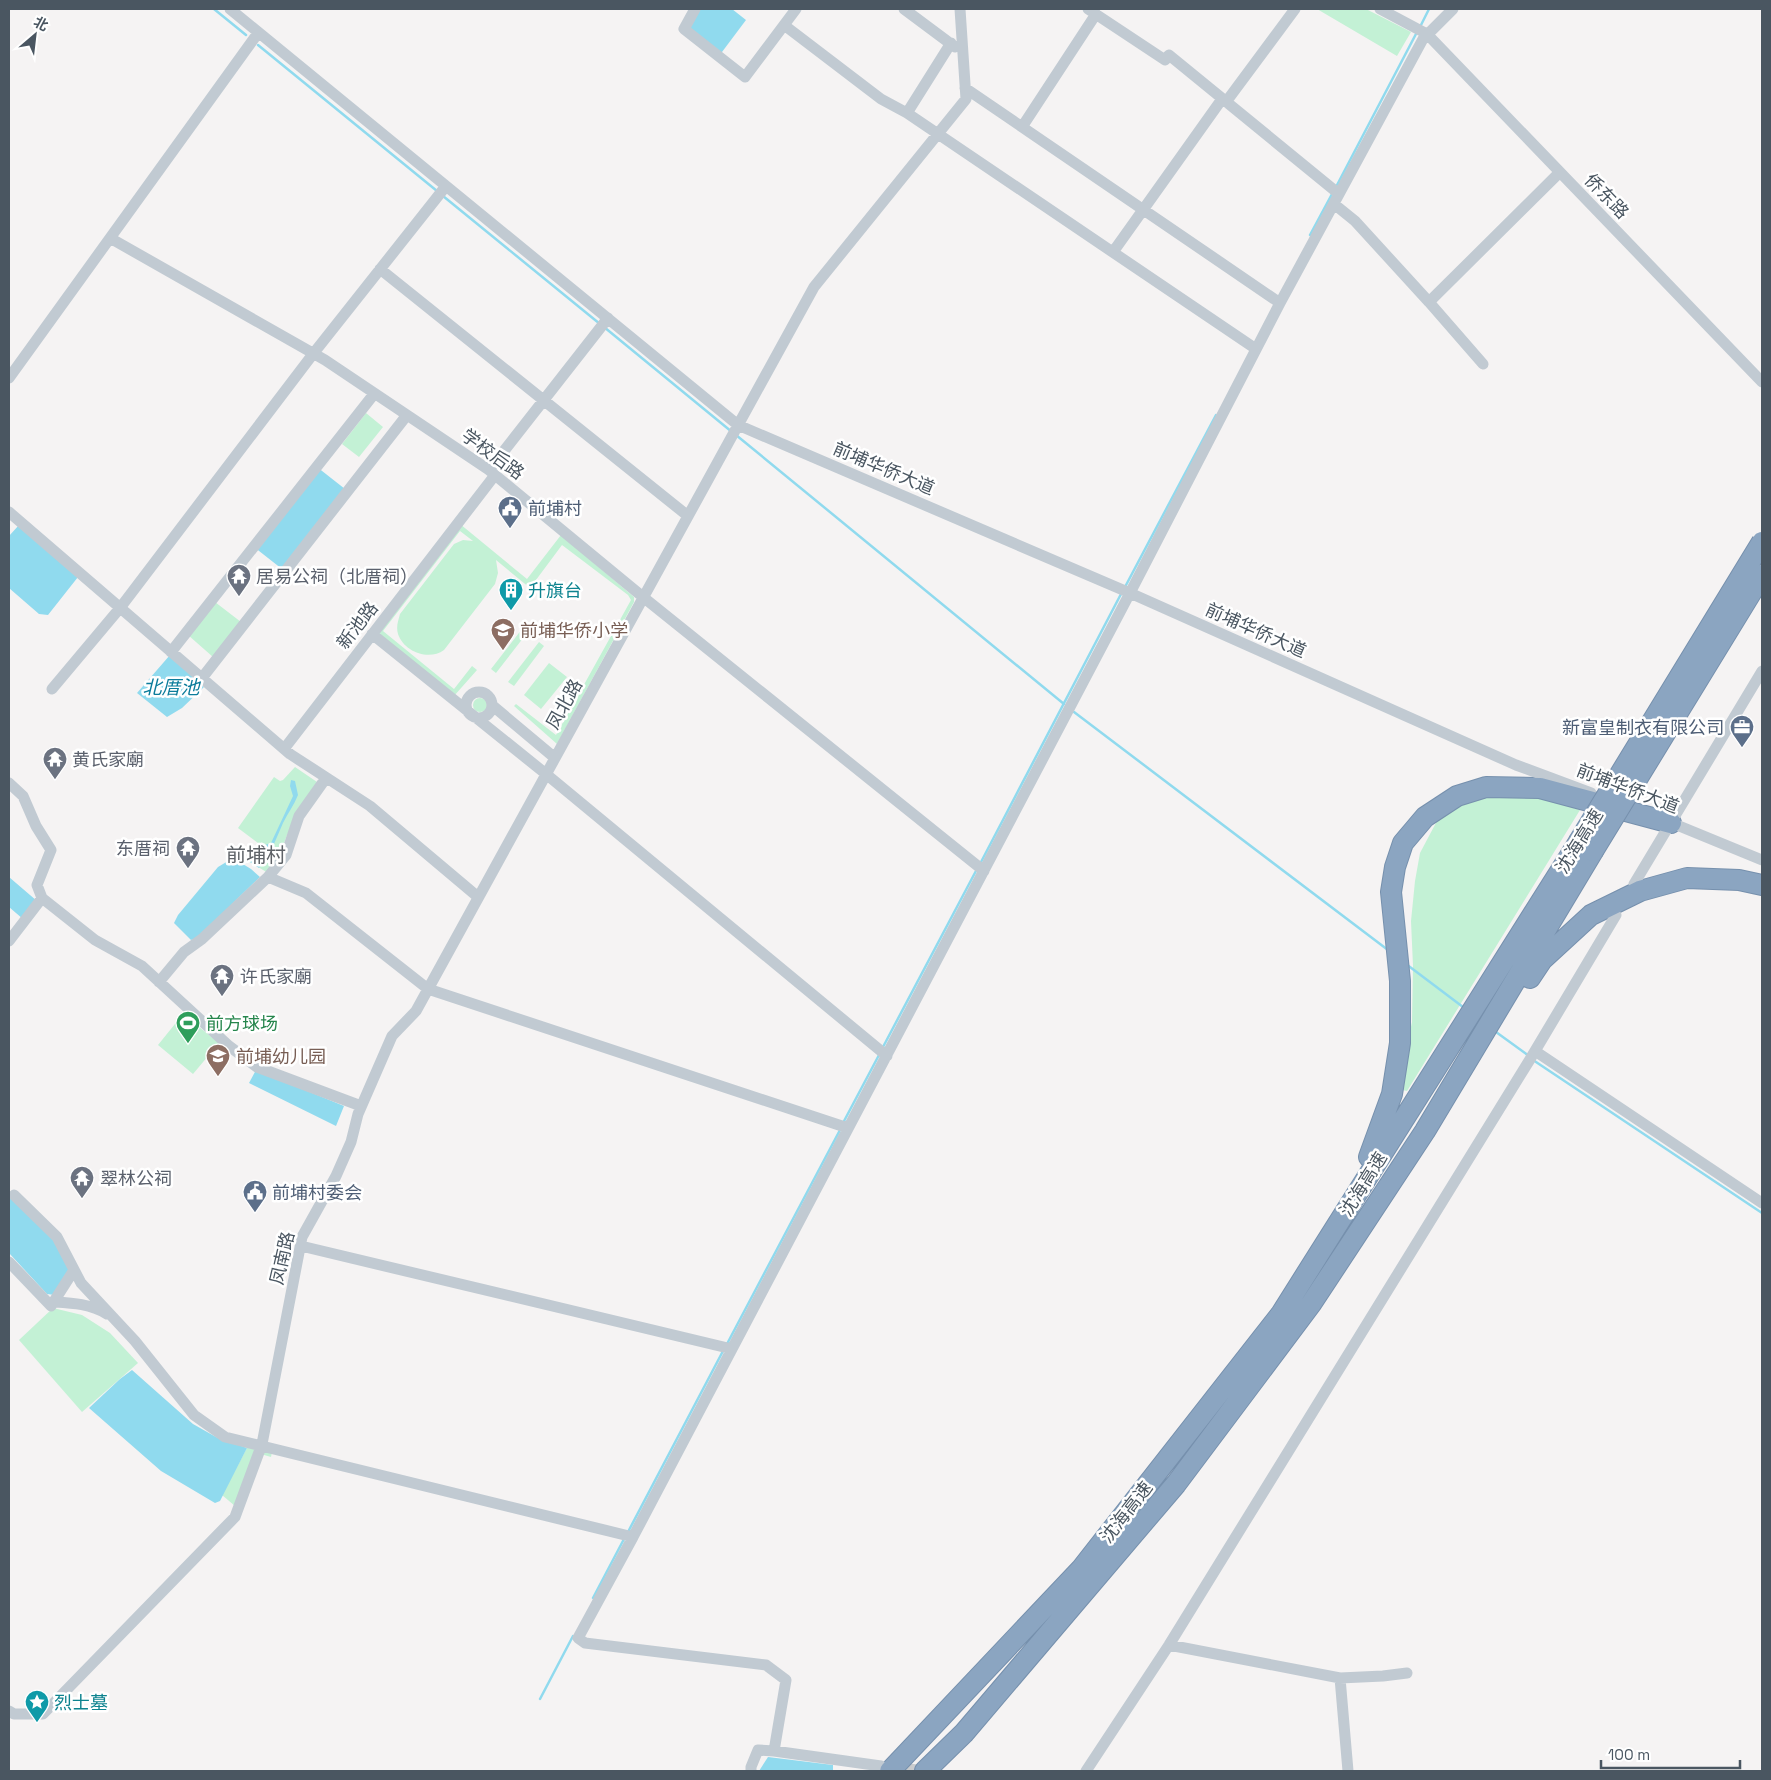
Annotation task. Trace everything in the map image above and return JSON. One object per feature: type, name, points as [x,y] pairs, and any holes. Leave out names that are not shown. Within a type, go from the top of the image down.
[{"type":"highway","name":"沈海高速","points":[[925,1771],[964,1732],[1176,1484],[1311,1304],[1425,1131],[1459,1074],[1585,847],[1762,542]]},
{"type":"highway","name":"沈海高速","points":[[885,1769],[1082,1568],[1281,1314],[1762,575]]},
{"type":"highway","points":[[1349,1207],[1377,1138],[1392,1094],[1400,1042],[1400,981],[1391,892],[1395,867],[1403,843],[1425,817],[1458,796],[1486,787],[1540,788],[1671,823]]},
{"type":"highway","points":[[1459,1074],[1542,960],[1592,915],[1640,891],[1687,878],[1739,880],[1762,885]]},
{"type":"street","name":"前埔华侨大道","points":[[230,9],[442,191],[735,430],[1126,591],[1516,765],[1671,823],[1762,860]]},
{"type":"street","points":[[695,9],[684,29],[745,78],[796,9]]},
{"type":"street","points":[[904,9],[963,52]]},
{"type":"street","points":[[960,9],[965,88],[1278,301]]},
{"type":"street","points":[[1113,252],[1142,209],[1295,9]]},
{"type":"street","name":"侨东路","points":[[1380,9],[1422,31],[1762,382]]},
{"type":"street","points":[[774,1751],[786,1680],[766,1665],[585,1643],[578,1638],[628,1536],[1253,347],[1335,195],[1423,39],[1422,31],[1453,9]]},
{"type":"street","points":[[1022,127],[1092,11],[1165,60],[1169,55],[1335,195],[1355,221],[1483,364]]},
{"type":"street","points":[[784,25],[881,99],[938,133],[1253,347]]},
{"type":"street","points":[[9,378],[258,33]]},
{"type":"street","points":[[907,113],[951,43]]},
{"type":"street","name":"凤北路","points":[[428,989],[814,287],[966,99],[965,88]]},
{"type":"street","points":[[1429,302],[1560,172]]},
{"type":"street","points":[[52,689],[120,608],[313,354],[442,191]]},
{"type":"street","name":"学校后路","points":[[110,238],[313,354],[492,472],[643,597],[980,868]]},
{"type":"street","points":[[380,269],[688,516]]},
{"type":"street","name":"新池路","points":[[284,749],[372,634],[544,400],[604,323]]},
{"type":"street","points":[[171,652],[374,394]]},
{"type":"street","points":[[202,678],[407,415]]},
{"type":"street","points":[[9,512],[284,749],[370,806],[478,897]]},
{"type":"street","points":[[372,634],[471,716],[546,774],[883,1053]]},
{"type":"street","points":[[1634,884],[1762,671]]},
{"type":"street","points":[[482,692],[486,693],[492,700],[492,706],[491,712],[484,717],[476,718],[468,712],[466,703],[470,695],[482,692]]},
{"type":"street","points":[[492,706],[554,758]]},
{"type":"street","points":[[159,982],[184,952],[202,939],[268,877],[286,855],[299,816],[326,778]]},
{"type":"street","points":[[9,783],[23,796],[36,826],[51,850],[37,885],[42,898],[95,940],[142,966],[229,1046],[257,1068],[361,1106]]},
{"type":"street","points":[[268,877],[306,893],[428,989],[844,1127]]},
{"type":"street","points":[[9,941],[42,898]]},
{"type":"street","points":[[1086,1771],[1169,1645],[1616,915]]},
{"type":"street","name":"凤南路","points":[[9,1711],[14,1714],[43,1714],[235,1517],[262,1444],[302,1237],[336,1176],[351,1142],[361,1106],[392,1036],[416,1011],[428,989]]},
{"type":"street","points":[[1532,1055],[1762,1202]]},
{"type":"street","points":[[14,1196],[57,1237],[81,1283],[135,1341],[194,1415],[225,1436],[628,1536]]},
{"type":"street","points":[[301,1246],[728,1348]]},
{"type":"street","points":[[9,1262],[51,1306],[74,1270]]},
{"type":"street","points":[[56,1302],[80,1304],[100,1310],[116,1320]]},
{"type":"street","points":[[1169,1645],[1340,1678],[1406,1673]]},
{"type":"street","points":[[1340,1678],[1348,1771]]},
{"type":"street","points":[[751,1771],[758,1750],[885,1769]]},
{"type":"green space","points":[[1317,9],[1366,9],[1411,32],[1397,56]]},
{"type":"green space","points":[[366,413],[383,427],[359,457],[342,444]]},
{"type":"green space","points":[[460,524],[527,579],[561,535],[634,597],[634,602],[557,744],[514,706],[516,704],[556,735],[631,600],[628,595],[562,545],[530,588],[496,560],[498,573],[495,584],[444,650],[431,655],[418,653],[406,646],[398,634],[397,626],[400,614],[454,544],[463,540],[473,541],[460,531],[383,631],[454,689],[472,666],[477,670],[454,696],[375,632]]},
{"type":"green space","points":[[215,602],[241,622],[213,657],[188,635]]},
{"type":"green space","points":[[522,629],[527,633],[496,673],[491,669]]},
{"type":"green space","points":[[539,642],[544,646],[514,686],[508,682]]},
{"type":"green space","points":[[549,663],[567,677],[541,709],[524,695]]},
{"type":"green space","points":[[477,698],[483,698],[487,705],[483,712],[477,712],[473,708],[473,702]]},
{"type":"green space","points":[[295,767],[317,782],[287,835],[280,854],[268,873],[250,862],[262,846],[238,828],[274,777],[280,781],[283,780]]},
{"type":"green space","points":[[1505,793],[1539,797],[1580,810],[1407,1091],[1398,1089],[1412,1022],[1413,966],[1411,921],[1420,853],[1438,819],[1457,802]]},
{"type":"green space","name":"前方球场","points":[[183,1014],[219,1043],[193,1074],[158,1045]]},
{"type":"green space","points":[[53,1308],[82,1315],[110,1333],[138,1363],[82,1412],[19,1340]]},
{"type":"green space","points":[[273,1447],[271,1457],[254,1452],[235,1506],[222,1495],[247,1448]]},
{"type":"water","points":[[698,9],[732,9],[746,20],[719,56],[689,27]]},
{"type":"water","points":[[317,467],[345,489],[282,569],[254,547]]},
{"type":"water","points":[[19,525],[78,577],[48,615],[39,614],[9,588],[9,536]]},
{"type":"water","name":"北厝池","points":[[170,655],[204,687],[182,708],[167,717],[137,693]]},
{"type":"water","points":[[291,780],[295,781],[298,795],[270,852],[259,868],[250,862],[262,846],[271,843],[293,796],[290,786]]},
{"type":"water","points":[[233,858],[260,877],[197,938],[191,940],[174,923],[178,915],[218,867]]},
{"type":"water","points":[[9,877],[37,901],[23,919],[9,907]]},
{"type":"water","points":[[256,1070],[344,1106],[336,1126],[249,1083]]},
{"type":"water","points":[[9,1193],[55,1239],[71,1269],[55,1295],[47,1294],[9,1253]]},
{"type":"water","points":[[132,1370],[193,1424],[216,1437],[247,1448],[220,1501],[215,1503],[161,1471],[89,1408]]},
{"type":"water","points":[[768,1757],[833,1765],[833,1771],[759,1771]]},
{"type":"waterway","points":[[214,9],[246,35]]},
{"type":"waterway","points":[[1420,27],[1429,9]]},
{"type":"waterway","points":[[1336,187],[1417,32]]},
{"type":"waterway","points":[[258,45],[437,191]]},
{"type":"waterway","points":[[1310,235],[1332,194]]},
{"type":"waterway","points":[[443,196],[600,324]]},
{"type":"waterway","points":[[604,327],[732,432]]},
{"type":"waterway","points":[[1125,587],[1216,415]]},
{"type":"waterway","points":[[736,435],[1064,704]]},
{"type":"waterway","points":[[980,864],[1121,594]]},
{"type":"waterway","points":[[1074,712],[1388,950]]},
{"type":"waterway","points":[[883,1047],[977,869]]},
{"type":"waterway","points":[[1406,964],[1463,1007]]},
{"type":"waterway","points":[[1496,1032],[1529,1056]]},
{"type":"waterway","points":[[843,1123],[879,1055]]},
{"type":"waterway","points":[[1533,1060],[1762,1213]]},
{"type":"waterway","points":[[727,1344],[840,1130]]},
{"type":"waterway","points":[[628,1532],[723,1351]]},
{"type":"waterway","points":[[593,1598],[624,1539]]},
{"type":"waterway","points":[[540,1699],[573,1636]]},
{"type":"tunnel","points":[[890,1767],[928,1771]]},
{"type":"place","name":"前埔村","points":[[510,529]]},
{"type":"place","name":"居易公祠（北厝祠）","points":[[239,597]]},
{"type":"place","name":"升旗台","points":[[511,611]]},
{"type":"place","name":"前埔华侨小学","points":[[503,651]]},
{"type":"place","name":"新富皇制衣有限公司","points":[[1742,748]]},
{"type":"place","name":"黄氏家廟","points":[[55,780]]},
{"type":"place","name":"东厝祠","points":[[188,869]]},
{"type":"place","name":"许氏家廟","points":[[222,997]]},
{"type":"place","name":"前方球场","points":[[188,1044]]},
{"type":"place","name":"前埔幼儿园","points":[[218,1077]]},
{"type":"place","name":"翠林公祠","points":[[82,1199]]},
{"type":"place","name":"前埔村委会","points":[[255,1213]]},
{"type":"place","name":"烈士墓","points":[[37,1723]]},
{"type":"district","name":"前埔村","points":[[256,855]]}]
